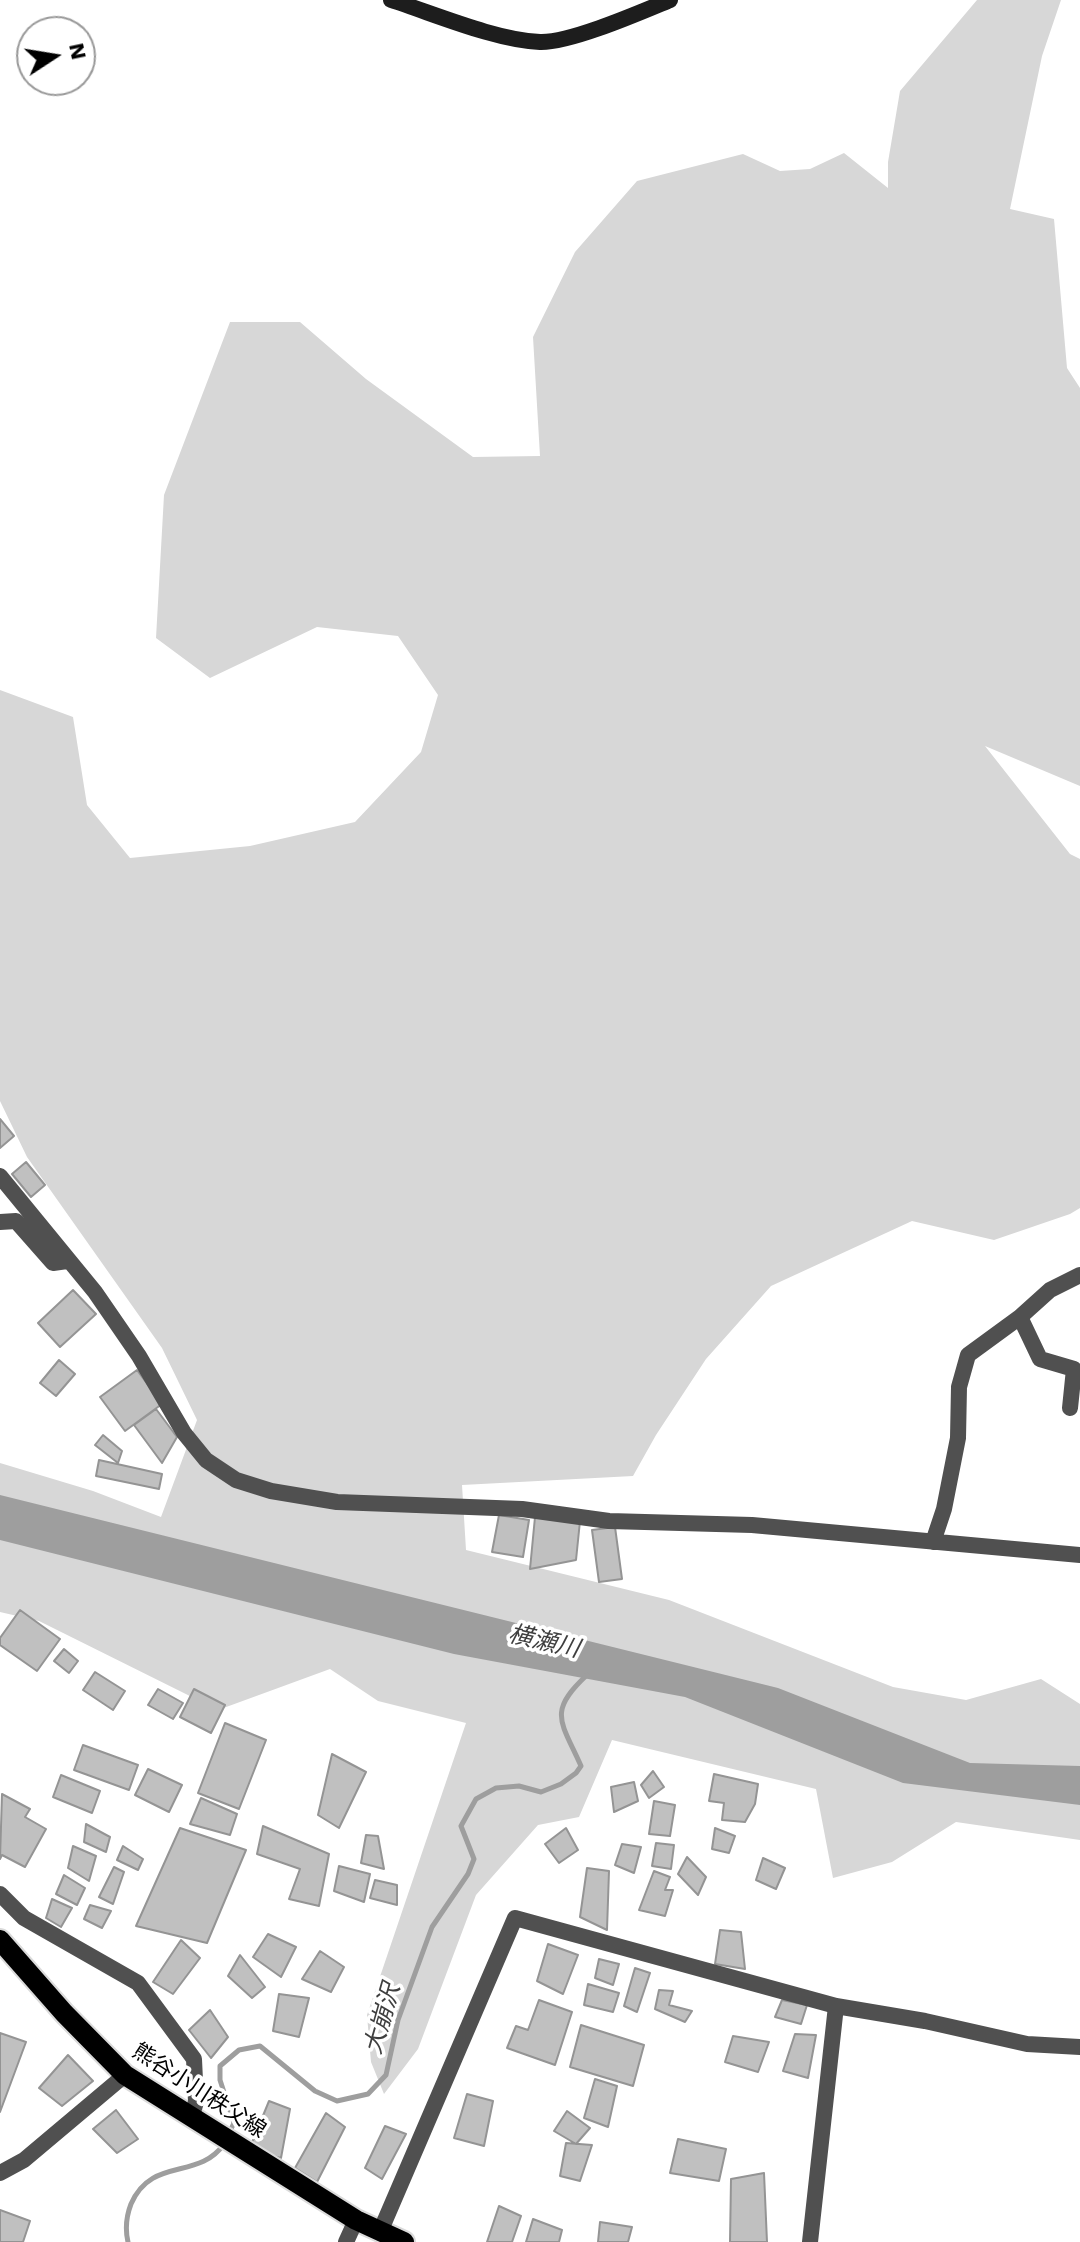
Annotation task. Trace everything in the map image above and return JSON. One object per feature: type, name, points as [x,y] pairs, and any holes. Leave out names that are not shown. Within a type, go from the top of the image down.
[{"type":"main road","name":"熊谷小川秩父線","points":[[0,1940],[64,2013],[125,2075],[356,2220],[404,2242]]},
{"type":"street","points":[[391,0],[505,36],[543,42],[574,36],[670,0]]},
{"type":"street","points":[[0,1176],[95,1292],[139,1356],[184,1433],[206,1460],[236,1480],[337,1502],[522,1509],[609,1521],[752,1525],[1080,1555]]},
{"type":"street","points":[[0,1222],[16,1221],[53,1263],[67,1261]]},
{"type":"street","points":[[933,1542],[944,1509],[958,1438],[959,1387],[968,1355],[1020,1317],[1050,1290],[1080,1275]]},
{"type":"street","points":[[1020,1317],[1040,1359],[1074,1369],[1070,1408]]},
{"type":"street","points":[[0,1894],[24,1918],[138,1983],[194,2059],[196,2102],[191,2118]]},
{"type":"street","points":[[380,2232],[515,1918],[836,2006],[925,2021],[1027,2044],[1080,2047]]},
{"type":"street","points":[[810,2242],[836,2006]]},
{"type":"street","points":[[0,2173],[24,2160],[125,2075]]},
{"type":"street","points":[[346,2242],[356,2220]]},
{"type":"shaded area","points":[[977,0],[1061,0],[1042,56],[1010,209],[1054,219],[1067,368],[1080,388],[1080,786],[985,746],[1070,854],[1080,859],[1080,1208],[994,1240],[912,1221],[771,1286],[706,1359],[633,1476],[462,1485],[466,1550],[669,1600],[893,1687],[966,1700],[1041,1679],[1080,1704],[1080,1840],[956,1822],[892,1862],[833,1878],[816,1789],[612,1740],[579,1817],[538,1825],[476,1895],[418,2049],[384,2094],[371,2062],[367,2015],[466,1723],[378,1701],[330,1669],[218,1710],[39,1621],[0,1612],[0,1463],[93,1491],[161,1517],[197,1420],[162,1348],[27,1157],[0,1101],[0,690],[73,717],[87,805],[130,858],[250,846],[355,822],[421,752],[438,695],[398,636],[317,627],[210,678],[156,638],[164,495],[230,322],[300,322],[366,379],[473,457],[540,456],[533,337],[575,252],[637,181],[743,154],[780,171],[810,169],[844,153],[888,188],[888,162],[900,91]]},
{"type":"water","name":"横瀬川","points":[[0,1495],[778,1688],[970,1763],[1080,1766],[1080,1805],[903,1783],[685,1697],[454,1654],[0,1540]]},
{"type":"building","points":[[0,1119],[14,1136],[0,1148]]},
{"type":"building","points":[[26,1162],[45,1185],[31,1197],[12,1174]]},
{"type":"building","points":[[73,1290],[96,1314],[60,1347],[38,1323]]},
{"type":"building","points":[[59,1360],[75,1374],[56,1396],[40,1383]]},
{"type":"building","points":[[137,1370],[162,1404],[125,1431],[100,1397]]},
{"type":"building","points":[[156,1409],[177,1437],[162,1463],[134,1425]]},
{"type":"building","points":[[103,1435],[122,1451],[118,1463],[95,1445]]},
{"type":"building","points":[[99,1460],[162,1474],[159,1489],[96,1476]]},
{"type":"building","points":[[499,1515],[529,1520],[523,1557],[492,1552]]},
{"type":"building","points":[[535,1517],[580,1521],[576,1560],[530,1569]]},
{"type":"building","points":[[615,1527],[622,1579],[599,1582],[592,1530]]},
{"type":"building","points":[[20,1610],[60,1639],[37,1671],[0,1645],[0,1638]]},
{"type":"building","points":[[64,1649],[78,1661],[69,1673],[54,1661]]},
{"type":"building","points":[[95,1672],[125,1691],[113,1710],[83,1690]]},
{"type":"building","points":[[158,1689],[183,1703],[173,1719],[148,1705]]},
{"type":"building","points":[[194,1689],[225,1705],[211,1733],[180,1717]]},
{"type":"building","points":[[225,1723],[266,1740],[239,1809],[198,1793]]},
{"type":"building","points":[[83,1745],[138,1765],[129,1790],[74,1770]]},
{"type":"building","points":[[332,1754],[366,1772],[339,1828],[318,1815]]},
{"type":"building","points":[[148,1769],[182,1785],[169,1812],[135,1795]]},
{"type":"building","points":[[653,1771],[664,1787],[649,1798],[641,1785]]},
{"type":"building","points":[[714,1774],[758,1784],[755,1804],[745,1822],[722,1820],[724,1803],[709,1801]]},
{"type":"building","points":[[61,1775],[100,1791],[92,1813],[53,1797]]},
{"type":"building","points":[[634,1782],[638,1801],[614,1812],[611,1787]]},
{"type":"building","points":[[2,1794],[30,1809],[25,1817],[46,1829],[25,1867],[2,1855],[0,1859]]},
{"type":"building","points":[[201,1798],[237,1814],[230,1835],[190,1824]]},
{"type":"building","points":[[654,1801],[675,1805],[670,1836],[649,1834]]},
{"type":"building","points":[[86,1824],[110,1837],[106,1852],[84,1842]]},
{"type":"building","points":[[263,1826],[329,1854],[319,1906],[289,1899],[300,1869],[257,1854]]},
{"type":"building","points":[[180,1828],[246,1850],[207,1943],[136,1926]]},
{"type":"building","points":[[566,1828],[578,1850],[559,1863],[545,1844]]},
{"type":"building","points":[[715,1828],[735,1836],[729,1853],[712,1849]]},
{"type":"building","points":[[366,1835],[378,1836],[384,1869],[361,1863]]},
{"type":"building","points":[[656,1843],[674,1845],[671,1869],[652,1866]]},
{"type":"building","points":[[622,1844],[641,1847],[634,1873],[615,1865]]},
{"type":"building","points":[[73,1846],[96,1856],[89,1881],[68,1868]]},
{"type":"building","points":[[123,1846],[143,1859],[138,1870],[117,1860]]},
{"type":"building","points":[[687,1857],[706,1877],[698,1895],[678,1874]]},
{"type":"building","points":[[763,1858],[785,1868],[776,1889],[756,1880]]},
{"type":"building","points":[[339,1866],[370,1874],[364,1902],[334,1891]]},
{"type":"building","points":[[114,1867],[124,1872],[113,1904],[99,1897]]},
{"type":"building","points":[[587,1868],[609,1871],[607,1930],[580,1917]]},
{"type":"building","points":[[654,1871],[670,1877],[665,1890],[673,1890],[665,1916],[639,1910]]},
{"type":"building","points":[[64,1875],[85,1888],[77,1905],[56,1894]]},
{"type":"building","points":[[375,1880],[397,1885],[397,1905],[370,1898]]},
{"type":"building","points":[[52,1899],[72,1908],[61,1927],[46,1918]]},
{"type":"building","points":[[90,1905],[111,1911],[102,1928],[84,1919]]},
{"type":"building","points":[[720,1930],[741,1932],[745,1969],[715,1964]]},
{"type":"building","points":[[268,1934],[296,1947],[281,1977],[253,1957]]},
{"type":"building","points":[[181,1940],[200,1958],[173,1994],[153,1982]]},
{"type":"building","points":[[548,1944],[578,1955],[563,1994],[537,1981]]},
{"type":"building","points":[[320,1951],[344,1967],[331,1992],[302,1979]]},
{"type":"building","points":[[240,1955],[265,1987],[252,1998],[228,1976]]},
{"type":"building","points":[[599,1959],[619,1964],[613,1985],[595,1978]]},
{"type":"building","points":[[635,1968],[650,1973],[637,2012],[624,2006]]},
{"type":"building","points":[[588,1984],[619,1993],[613,2012],[584,2005]]},
{"type":"building","points":[[659,1990],[673,1991],[669,2005],[692,2011],[685,2022],[655,2009]]},
{"type":"building","points":[[279,1994],[309,1998],[299,2037],[273,2031]]},
{"type":"building","points":[[539,2000],[572,2012],[555,2065],[507,2048],[516,2026],[528,2030]]},
{"type":"building","points":[[782,2000],[807,2005],[801,2024],[775,2017]]},
{"type":"building","points":[[210,2010],[228,2037],[211,2058],[189,2030]]},
{"type":"building","points":[[581,2025],[644,2045],[633,2086],[570,2067]]},
{"type":"building","points":[[0,2033],[26,2042],[0,2112]]},
{"type":"building","points":[[795,2034],[816,2035],[808,2078],[783,2071]]},
{"type":"building","points":[[733,2036],[769,2042],[758,2072],[725,2062]]},
{"type":"building","points":[[68,2055],[93,2081],[62,2106],[39,2088]]},
{"type":"building","points":[[595,2079],[617,2086],[608,2127],[584,2118]]},
{"type":"building","points":[[467,2094],[493,2101],[484,2146],[454,2138]]},
{"type":"building","points":[[269,2101],[290,2109],[281,2158],[249,2150]]},
{"type":"building","points":[[116,2110],[138,2139],[117,2153],[93,2129]]},
{"type":"building","points":[[567,2111],[590,2128],[576,2144],[554,2131]]},
{"type":"building","points":[[326,2113],[345,2127],[317,2182],[295,2168]]},
{"type":"building","points":[[385,2126],[406,2134],[382,2179],[365,2168]]},
{"type":"building","points":[[678,2139],[726,2149],[719,2181],[670,2173]]},
{"type":"building","points":[[566,2143],[592,2145],[580,2181],[560,2176]]},
{"type":"building","points":[[764,2173],[767,2242],[730,2242],[731,2179]]},
{"type":"building","points":[[499,2206],[521,2216],[512,2242],[487,2242]]},
{"type":"building","points":[[0,2210],[30,2221],[23,2242],[0,2242]]},
{"type":"building","points":[[533,2219],[562,2230],[559,2242],[526,2242]]},
{"type":"building","points":[[600,2222],[632,2227],[628,2242],[598,2242]]},
{"type":"waterway","name":"大崩沢","points":[[228,2135],[234,2123],[220,2080],[220,2066],[239,2050],[260,2046],[315,2091],[337,2101],[368,2094],[386,2075],[398,2020],[432,1927],[468,1874],[474,1859],[461,1826],[476,1799],[496,1788],[519,1786],[541,1792],[561,1784],[576,1773],[581,1766],[564,1727],[562,1708],[566,1698],[587,1675]]},
{"type":"waterway","name":"大崩沢","points":[[128,2242],[128,2214],[140,2189],[163,2174],[201,2162],[224,2144]]}]
